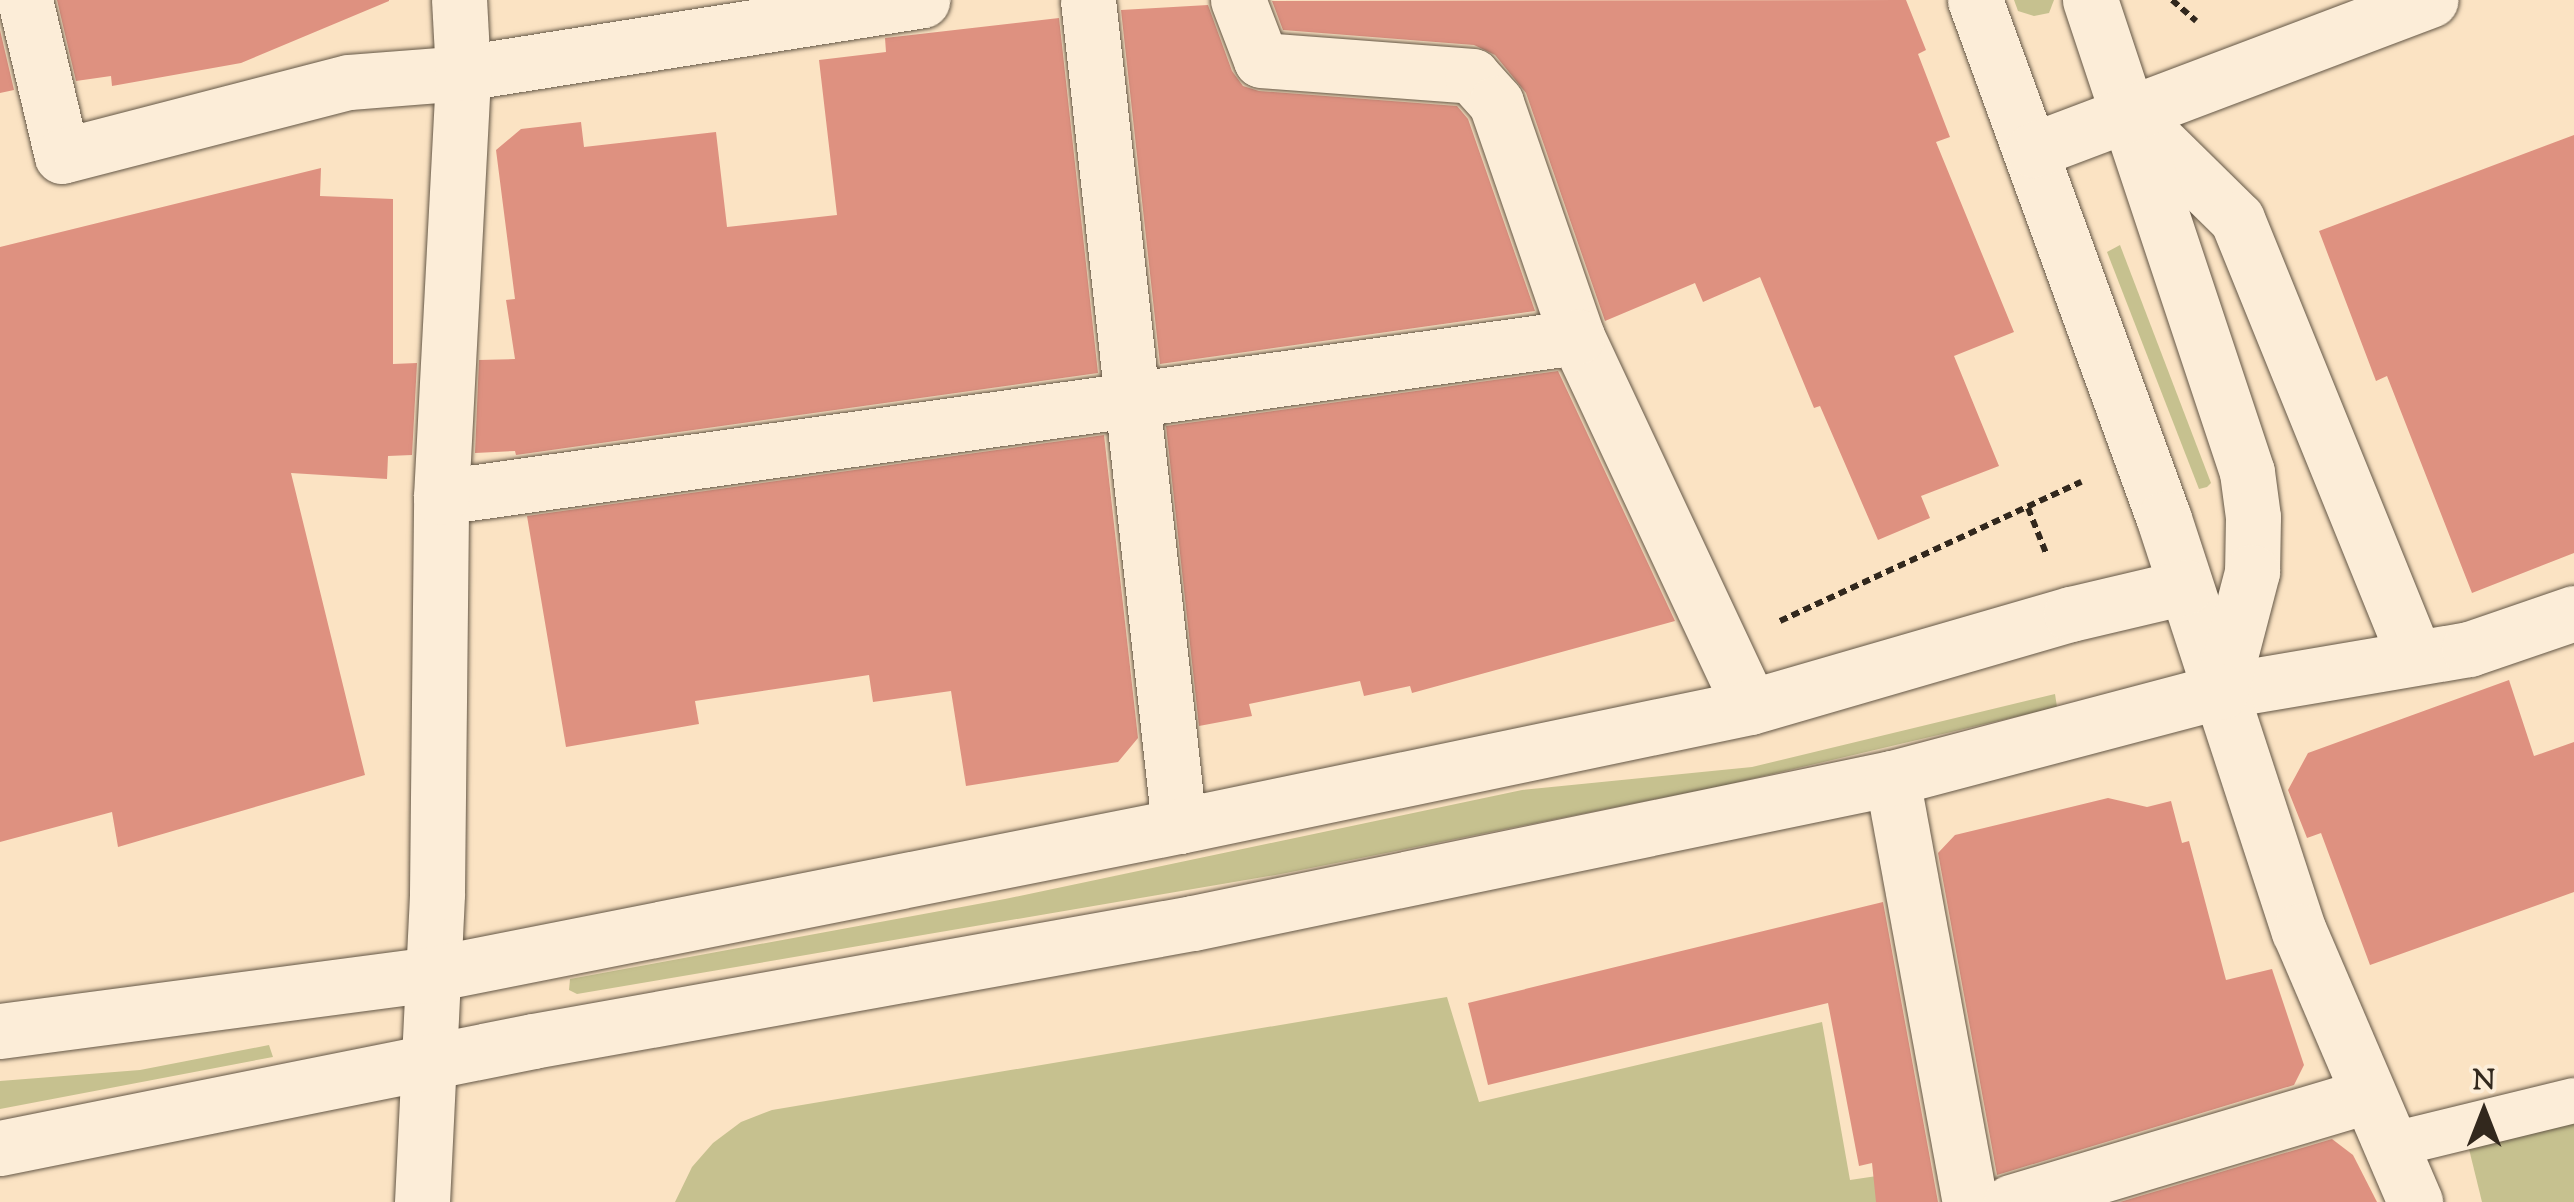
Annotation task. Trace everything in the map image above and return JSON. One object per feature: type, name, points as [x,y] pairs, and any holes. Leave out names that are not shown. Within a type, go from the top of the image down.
[{"type":"street","points":[[25,0],[62,156],[348,82],[463,74],[922,0]]},
{"type":"street","points":[[422,1202],[432,974],[441,497],[463,74],[459,0]]},
{"type":"street","points":[[1088,0],[1128,400],[1178,826]]},
{"type":"street","points":[[1238,0],[1261,60],[1472,76],[1496,102],[1576,337],[1750,707]]},
{"type":"street","points":[[1976,0],[2033,150],[2185,587],[2299,930],[2415,1202]]},
{"type":"street","points":[[2090,0],[2247,472],[2253,516],[2252,572],[2221,692]]},
{"type":"street","points":[[2033,150],[2432,0]]},
{"type":"street","points":[[2129,114],[2237,219],[2414,658]]},
{"type":"street","points":[[441,497],[1576,337]]},
{"type":"street","points":[[0,1031],[432,974],[1178,826],[1750,707],[2071,614],[2185,587]]},
{"type":"street","points":[[0,1148],[427,1062],[1193,923],[1892,778],[2221,692],[2469,649],[2574,613]]},
{"type":"street","points":[[1892,778],[1970,1202]]},
{"type":"street","points":[[2011,1202],[2368,1096]]},
{"type":"lane","points":[[2388,1146],[2574,1100]]},
{"type":"path","points":[[2172,0],[2193,14]]},
{"type":"path","points":[[1722,648],[2080,485],[2083,472]]},
{"type":"shaded area","points":[[2014,0],[2054,0],[2049,13],[2034,16],[2018,11]]},
{"type":"shaded area","points":[[2120,245],[2211,483],[2207,487],[2199,489],[2107,252]]},
{"type":"shaded area","points":[[2055,694],[2057,707],[1726,785],[1281,874],[577,994],[569,990],[570,979],[1005,899],[1522,790],[1752,767]]},
{"type":"shaded area","points":[[1447,997],[1479,1102],[1822,1022],[1850,1180],[1897,1173],[1903,1202],[675,1202],[692,1167],[713,1143],[741,1122],[772,1110]]},
{"type":"shaded area","points":[[269,1045],[273,1057],[0,1109],[0,1081],[140,1070]]},
{"type":"shaded area","points":[[2574,1123],[2574,1202],[2482,1202],[2469,1149]]},
{"type":"building","points":[[57,0],[389,1],[241,63],[112,86],[111,76],[76,81]]},
{"type":"building","points":[[1906,0],[1926,50],[1918,54],[1950,137],[1936,142],[2014,332],[1954,356],[1999,466],[1921,496],[1930,518],[1878,540],[1820,406],[1814,408],[1760,277],[1703,302],[1695,283],[1605,321],[1526,93],[1495,55],[1474,45],[1283,30],[1272,1]]},
{"type":"building","points":[[1208,5],[1232,71],[1243,86],[1259,91],[1457,106],[1468,119],[1535,311],[1160,364],[1121,10]]},
{"type":"building","points":[[1059,18],[1098,373],[516,455],[515,451],[475,453],[479,360],[515,359],[506,300],[515,299],[496,150],[521,129],[581,122],[584,147],[716,132],[727,227],[837,215],[819,60],[886,52],[885,38]]},
{"type":"building","points":[[0,30],[14,90],[0,93]]},
{"type":"building","points":[[2574,135],[2574,553],[2472,593],[2387,376],[2376,381],[2319,231]]},
{"type":"building","points":[[321,168],[320,196],[393,199],[393,364],[417,363],[412,455],[388,456],[387,479],[291,473],[365,775],[118,847],[112,812],[0,842],[0,247]]},
{"type":"building","points":[[1558,371],[1675,621],[1412,693],[1410,686],[1364,696],[1360,681],[1249,704],[1252,716],[1199,726],[1166,426]]},
{"type":"building","points":[[1104,435],[1138,738],[1118,762],[966,786],[951,691],[873,702],[869,675],[695,701],[699,724],[566,747],[527,516]]},
{"type":"building","points":[[2509,680],[2534,756],[2574,742],[2574,892],[2370,965],[2321,833],[2307,838],[2288,790],[2308,753]]},
{"type":"building","points":[[2108,798],[2147,807],[2171,801],[2182,843],[2189,841],[2226,980],[2272,969],[2304,1065],[2294,1085],[1997,1175],[1938,853],[1955,835]]},
{"type":"building","points":[[1883,902],[1938,1202],[1876,1202],[1872,1163],[1859,1166],[1828,1003],[1488,1085],[1468,1003]]},
{"type":"building","points":[[2332,1139],[2353,1155],[2377,1202],[2120,1202]]}]
